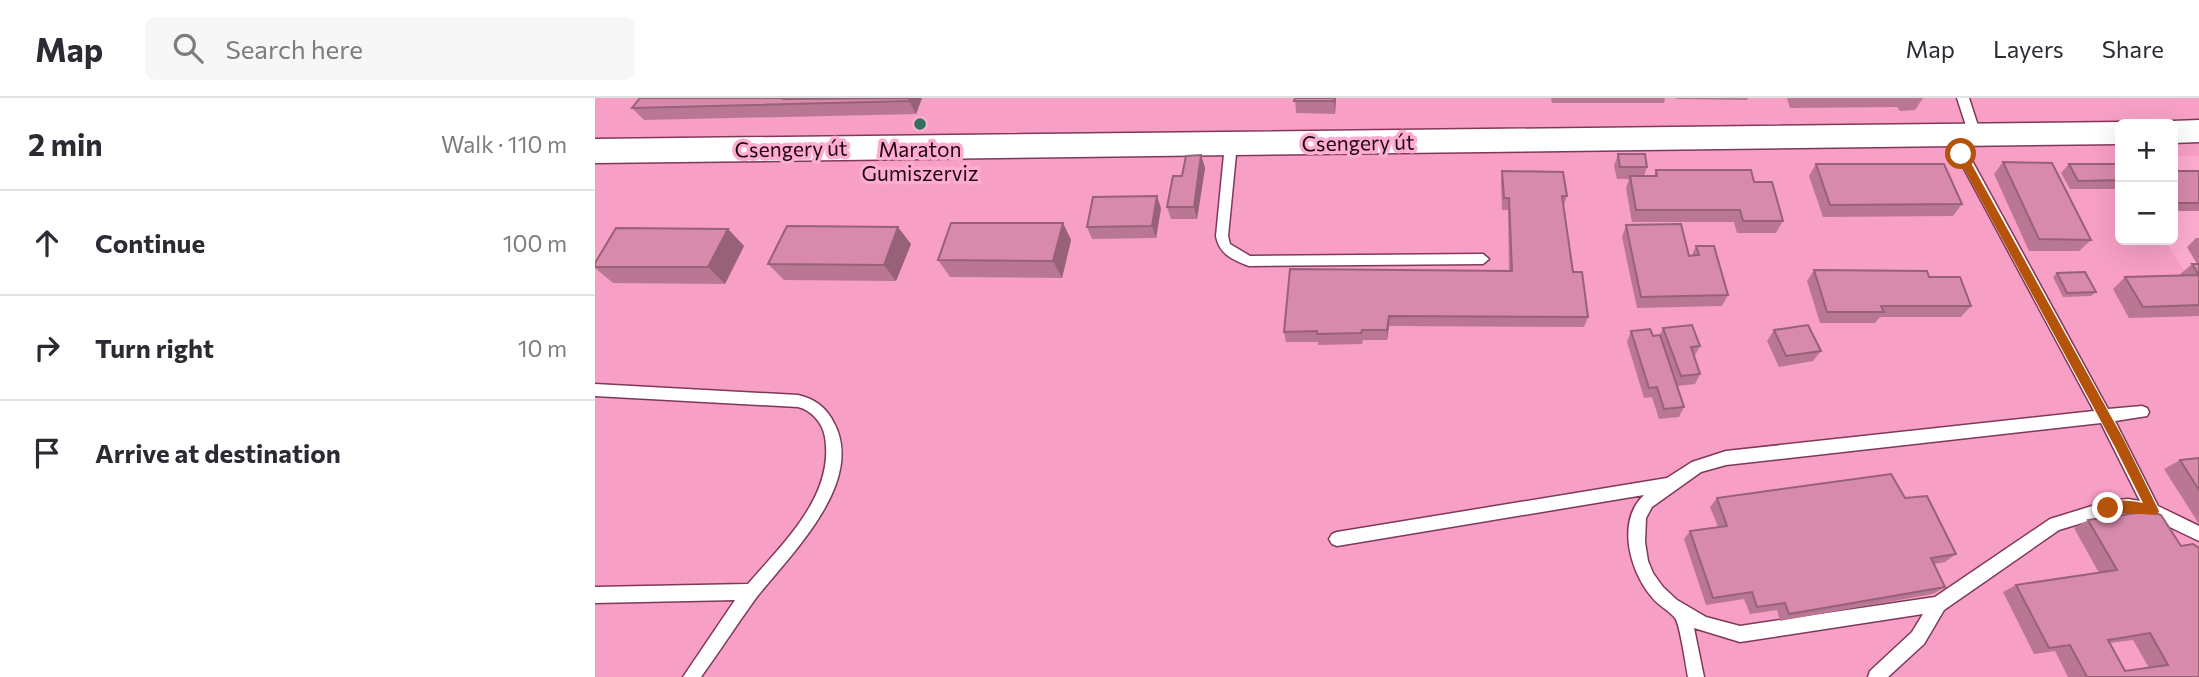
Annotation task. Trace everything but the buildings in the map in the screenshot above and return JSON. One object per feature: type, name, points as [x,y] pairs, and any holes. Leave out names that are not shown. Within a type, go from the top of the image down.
[{"type":"main road","points":[[2178,132],[2199,131]]},
{"type":"main road","name":"Csengery út","points":[[595,151],[2115,132]]},
{"type":"lane","points":[[1963,98],[1963,135],[2153,511]]},
{"type":"lane","points":[[1231,144],[1222,236],[1224,246],[1239,257],[1249,261],[1483,259]]},
{"type":"lane","points":[[595,390],[784,399],[808,404],[822,414],[831,430],[835,449],[828,479],[802,531],[752,592],[691,677]]},
{"type":"lane","points":[[1938,604],[1740,635],[1721,631],[1684,617],[1649,582],[1637,551],[1639,517],[1644,505],[1670,484],[1697,467],[1726,458],[2142,412]]},
{"type":"lane","points":[[1337,539],[1670,484]]},
{"type":"lane","points":[[1876,677],[1918,638],[1938,604],[2055,524],[2108,508],[2128,506],[2153,511],[2199,534]]},
{"type":"lane","points":[[595,595],[752,592]]},
{"type":"lane","points":[[1684,617],[1696,677]]},
{"type":"shaded area","points":[[595,98],[2199,98],[2199,156],[2178,156],[2178,119],[2115,119],[2113,158],[2115,245],[2168,245],[2185,272],[2199,273],[2199,677],[595,677]]},
{"type":"place","name":"Maraton Gumiszerviz","points":[[920,124]]},
{"type":"route","points":[[1961,154],[2119,443],[2153,511],[2128,506],[2108,508]]}]
